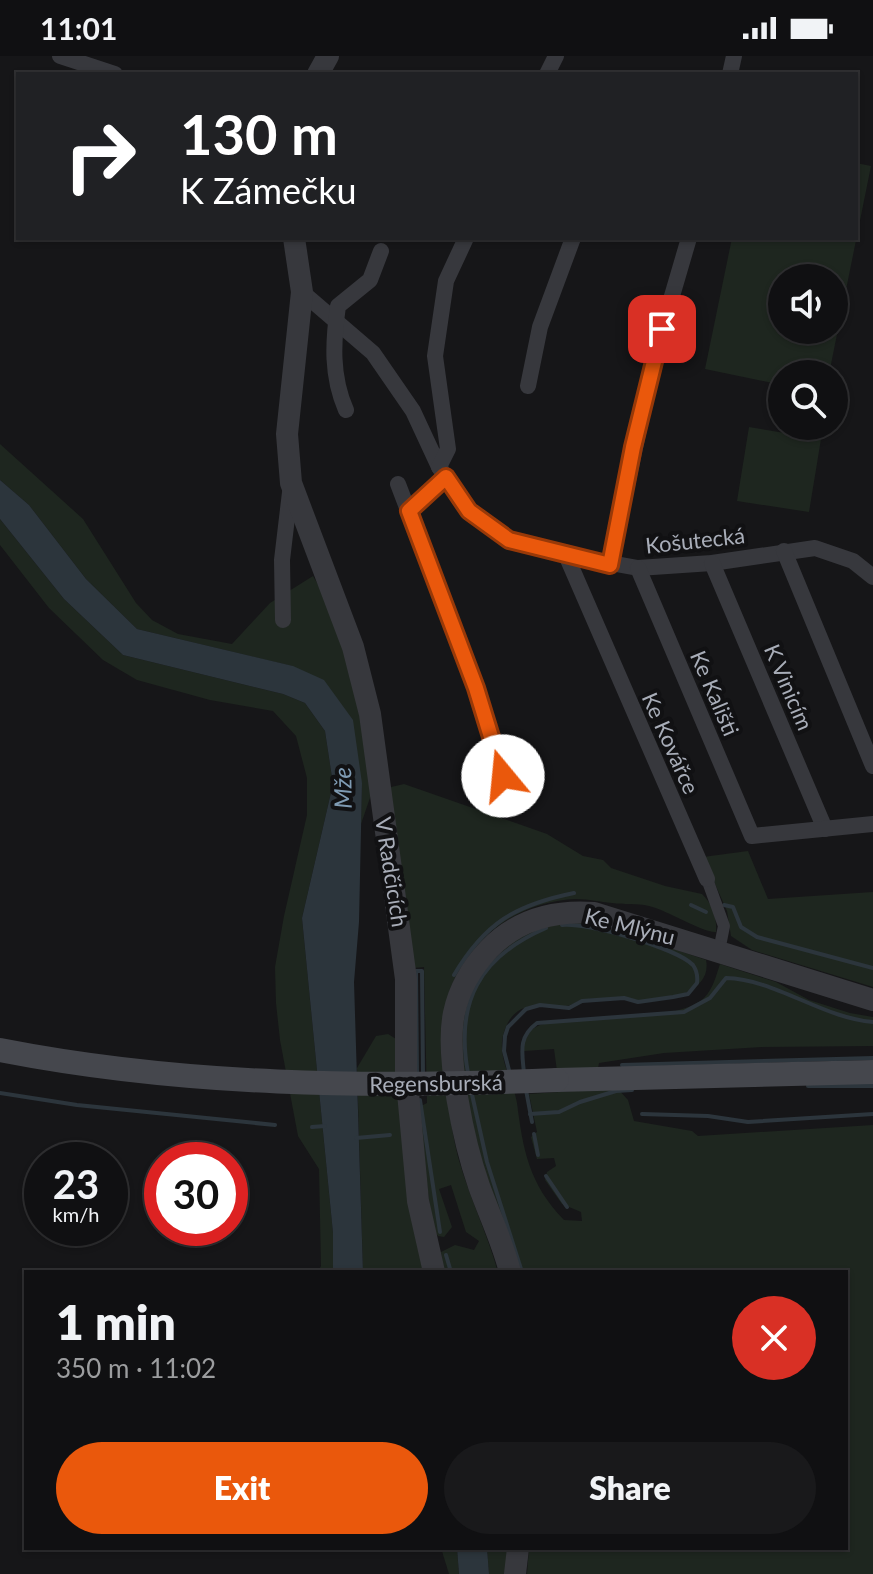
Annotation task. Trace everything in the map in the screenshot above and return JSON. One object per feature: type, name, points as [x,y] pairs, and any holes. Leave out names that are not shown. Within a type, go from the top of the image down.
[{"type":"main road","name":"Regensburská","points":[[0,1050],[160,1074],[260,1081],[445,1085],[873,1072]]},
{"type":"street","points":[[60,56],[109,72]]},
{"type":"street","name":"V Radčicích","points":[[283,620],[282,560],[291,483],[287,434],[302,292],[294,240]]},
{"type":"street","points":[[409,511],[443,472],[448,449],[435,356],[446,281],[465,240]]},
{"type":"street","points":[[528,386],[540,327],[572,240]]},
{"type":"street","points":[[610,565],[655,354],[688,240]]},
{"type":"street","points":[[346,410],[338,392],[333,354],[338,306],[370,280],[381,251]]},
{"type":"street","name":"Košutecká","points":[[302,292],[373,353],[413,411],[443,472],[469,511],[509,540],[610,565],[638,568],[712,563],[815,548],[853,561],[873,577]]},
{"type":"street","name":"V Radčicích","points":[[291,483],[353,647],[370,714],[406,979],[406,1071],[418,1201],[434,1270]]},
{"type":"street","points":[[398,484],[476,688],[503,776]]},
{"type":"street","points":[[784,551],[873,766]]},
{"type":"street","name":"Ke Kovářce","points":[[566,555],[707,879],[724,926],[719,951]]},
{"type":"street","name":"K Vinicím","points":[[712,563],[825,829]]},
{"type":"street","name":"Ke Kališti","points":[[638,568],[752,836],[825,829]]},
{"type":"street","points":[[825,829],[873,824]]},
{"type":"street","name":"Ke Mlýnu","points":[[509,1270],[474,1170],[458,1100],[452,1029],[454,1011],[470,972],[497,941],[528,922],[563,912],[594,913],[619,918],[873,1000]]},
{"type":"street","points":[[515,1574],[518,1550]]},
{"type":"shaded area","points":[[858,163],[871,166],[858,230]]},
{"type":"shaded area","points":[[732,240],[856,240],[848,280],[848,264],[768,264],[768,344],[835,344],[832,360],[768,360],[768,382],[705,369]]},
{"type":"shaded area","points":[[749,427],[768,430],[768,440],[821,440],[809,512],[737,501]]},
{"type":"shaded area","points":[[0,444],[83,519],[136,603],[152,620],[178,634],[232,644],[270,603],[313,576],[354,646],[372,792],[361,824],[362,783],[292,666],[137,629],[86,579],[29,505],[0,480]]},
{"type":"shaded area","points":[[0,519],[64,599],[123,655],[283,694],[305,703],[325,731],[333,784],[302,918],[333,1233],[333,1270],[319,1270],[319,1169],[298,1136],[276,1003],[275,967],[307,815],[307,778],[296,736],[273,711],[210,700],[137,680],[103,660],[49,608],[0,545]]},
{"type":"shaded area","points":[[404,784],[547,834],[583,856],[603,860],[611,868],[665,886],[702,894],[715,916],[716,932],[649,906],[562,900],[534,907],[508,920],[485,937],[464,962],[451,988],[445,1014],[448,1097],[458,1157],[497,1270],[442,1270],[441,1252],[455,1245],[474,1250],[479,1241],[466,1232],[451,1185],[439,1189],[452,1227],[444,1237],[433,1230],[417,1108],[427,1103],[424,967],[413,968],[387,788]]},
{"type":"shaded area","points":[[748,851],[768,899],[873,892],[873,987],[752,950],[731,936],[727,911],[703,857]]},
{"type":"shaded area","points":[[596,922],[706,960],[702,981],[671,998],[647,1001],[591,999],[568,1006],[530,1006],[509,1021],[502,1050],[515,1094],[525,1151],[535,1180],[564,1220],[582,1221],[581,1212],[562,1204],[545,1180],[547,1172],[556,1166],[554,1158],[537,1159],[531,1137],[537,1132],[529,1094],[617,1088],[628,1100],[634,1121],[692,1131],[698,1136],[873,1125],[873,1574],[527,1574],[529,1550],[848,1550],[848,1270],[518,1270],[477,1159],[463,1071],[460,1026],[475,980],[510,943],[549,923]]},
{"type":"shaded area","points":[[720,964],[776,982],[809,1000],[873,1017],[873,1046],[762,1047],[664,1053],[599,1063],[598,1068],[557,1071],[554,1049],[524,1051],[527,1035],[540,1025],[651,1015],[691,1006],[707,994]]},
{"type":"shaded area","points":[[388,1034],[396,1039],[424,1270],[363,1270],[357,1068],[376,1036]]},
{"type":"shaded area","points":[[442,1550],[457,1550],[459,1574],[449,1574]]},
{"type":"shaded area","points":[[487,1550],[509,1550],[507,1574],[489,1574]]},
{"type":"water","name":"Mže","points":[[0,480],[29,505],[86,579],[137,629],[293,666],[324,680],[353,720],[362,783],[359,922],[354,982],[363,1270],[333,1270],[333,1233],[302,918],[333,784],[325,731],[305,703],[283,694],[123,655],[64,599],[0,519]]},
{"type":"water","points":[[457,1550],[487,1550],[489,1574],[459,1574]]},
{"type":"waterway","points":[[454,975],[478,942],[504,919],[535,904],[574,893]]},
{"type":"waterway","points":[[691,905],[706,912]]},
{"type":"waterway","points":[[724,905],[733,907],[741,927],[757,937],[873,968]]},
{"type":"waterway","points":[[510,1074],[504,1051],[505,1036],[508,1027],[526,1009],[540,1005],[569,1008],[582,1001],[624,998],[638,1002],[673,997],[688,994],[697,983],[693,965],[669,951],[610,932],[562,925]]},
{"type":"waterway","points":[[468,1073],[465,1024],[477,985],[488,968],[504,953],[546,928]]},
{"type":"waterway","points":[[416,971],[422,971],[423,1075]]},
{"type":"waterway","points":[[416,973],[417,1076]]},
{"type":"waterway","points":[[524,1073],[524,1039],[537,1023],[684,1012],[710,998],[726,978],[762,985],[835,1014],[873,1022]]},
{"type":"waterway","points":[[622,1065],[873,1058]]},
{"type":"waterway","points":[[808,1086],[873,1086]]},
{"type":"waterway","points":[[471,1090],[487,1162],[521,1270]]},
{"type":"waterway","points":[[526,1090],[532,1122]]},
{"type":"waterway","points":[[530,1114],[559,1112],[616,1091],[632,1090]]},
{"type":"waterway","points":[[0,1093],[77,1105],[275,1125]]},
{"type":"waterway","points":[[420,1100],[440,1232]]},
{"type":"waterway","points":[[642,1114],[708,1116],[748,1122],[873,1114]]},
{"type":"waterway","points":[[312,1127],[325,1126]]},
{"type":"waterway","points":[[534,1134],[538,1155]]},
{"type":"waterway","points":[[356,1138],[390,1135]]},
{"type":"waterway","points":[[546,1176],[567,1207]]},
{"type":"waterway","points":[[446,1255],[450,1270]]},
{"type":"route","points":[[503,776],[476,688],[409,511],[446,477],[469,511],[509,540],[610,565],[633,447],[662,329]]}]
